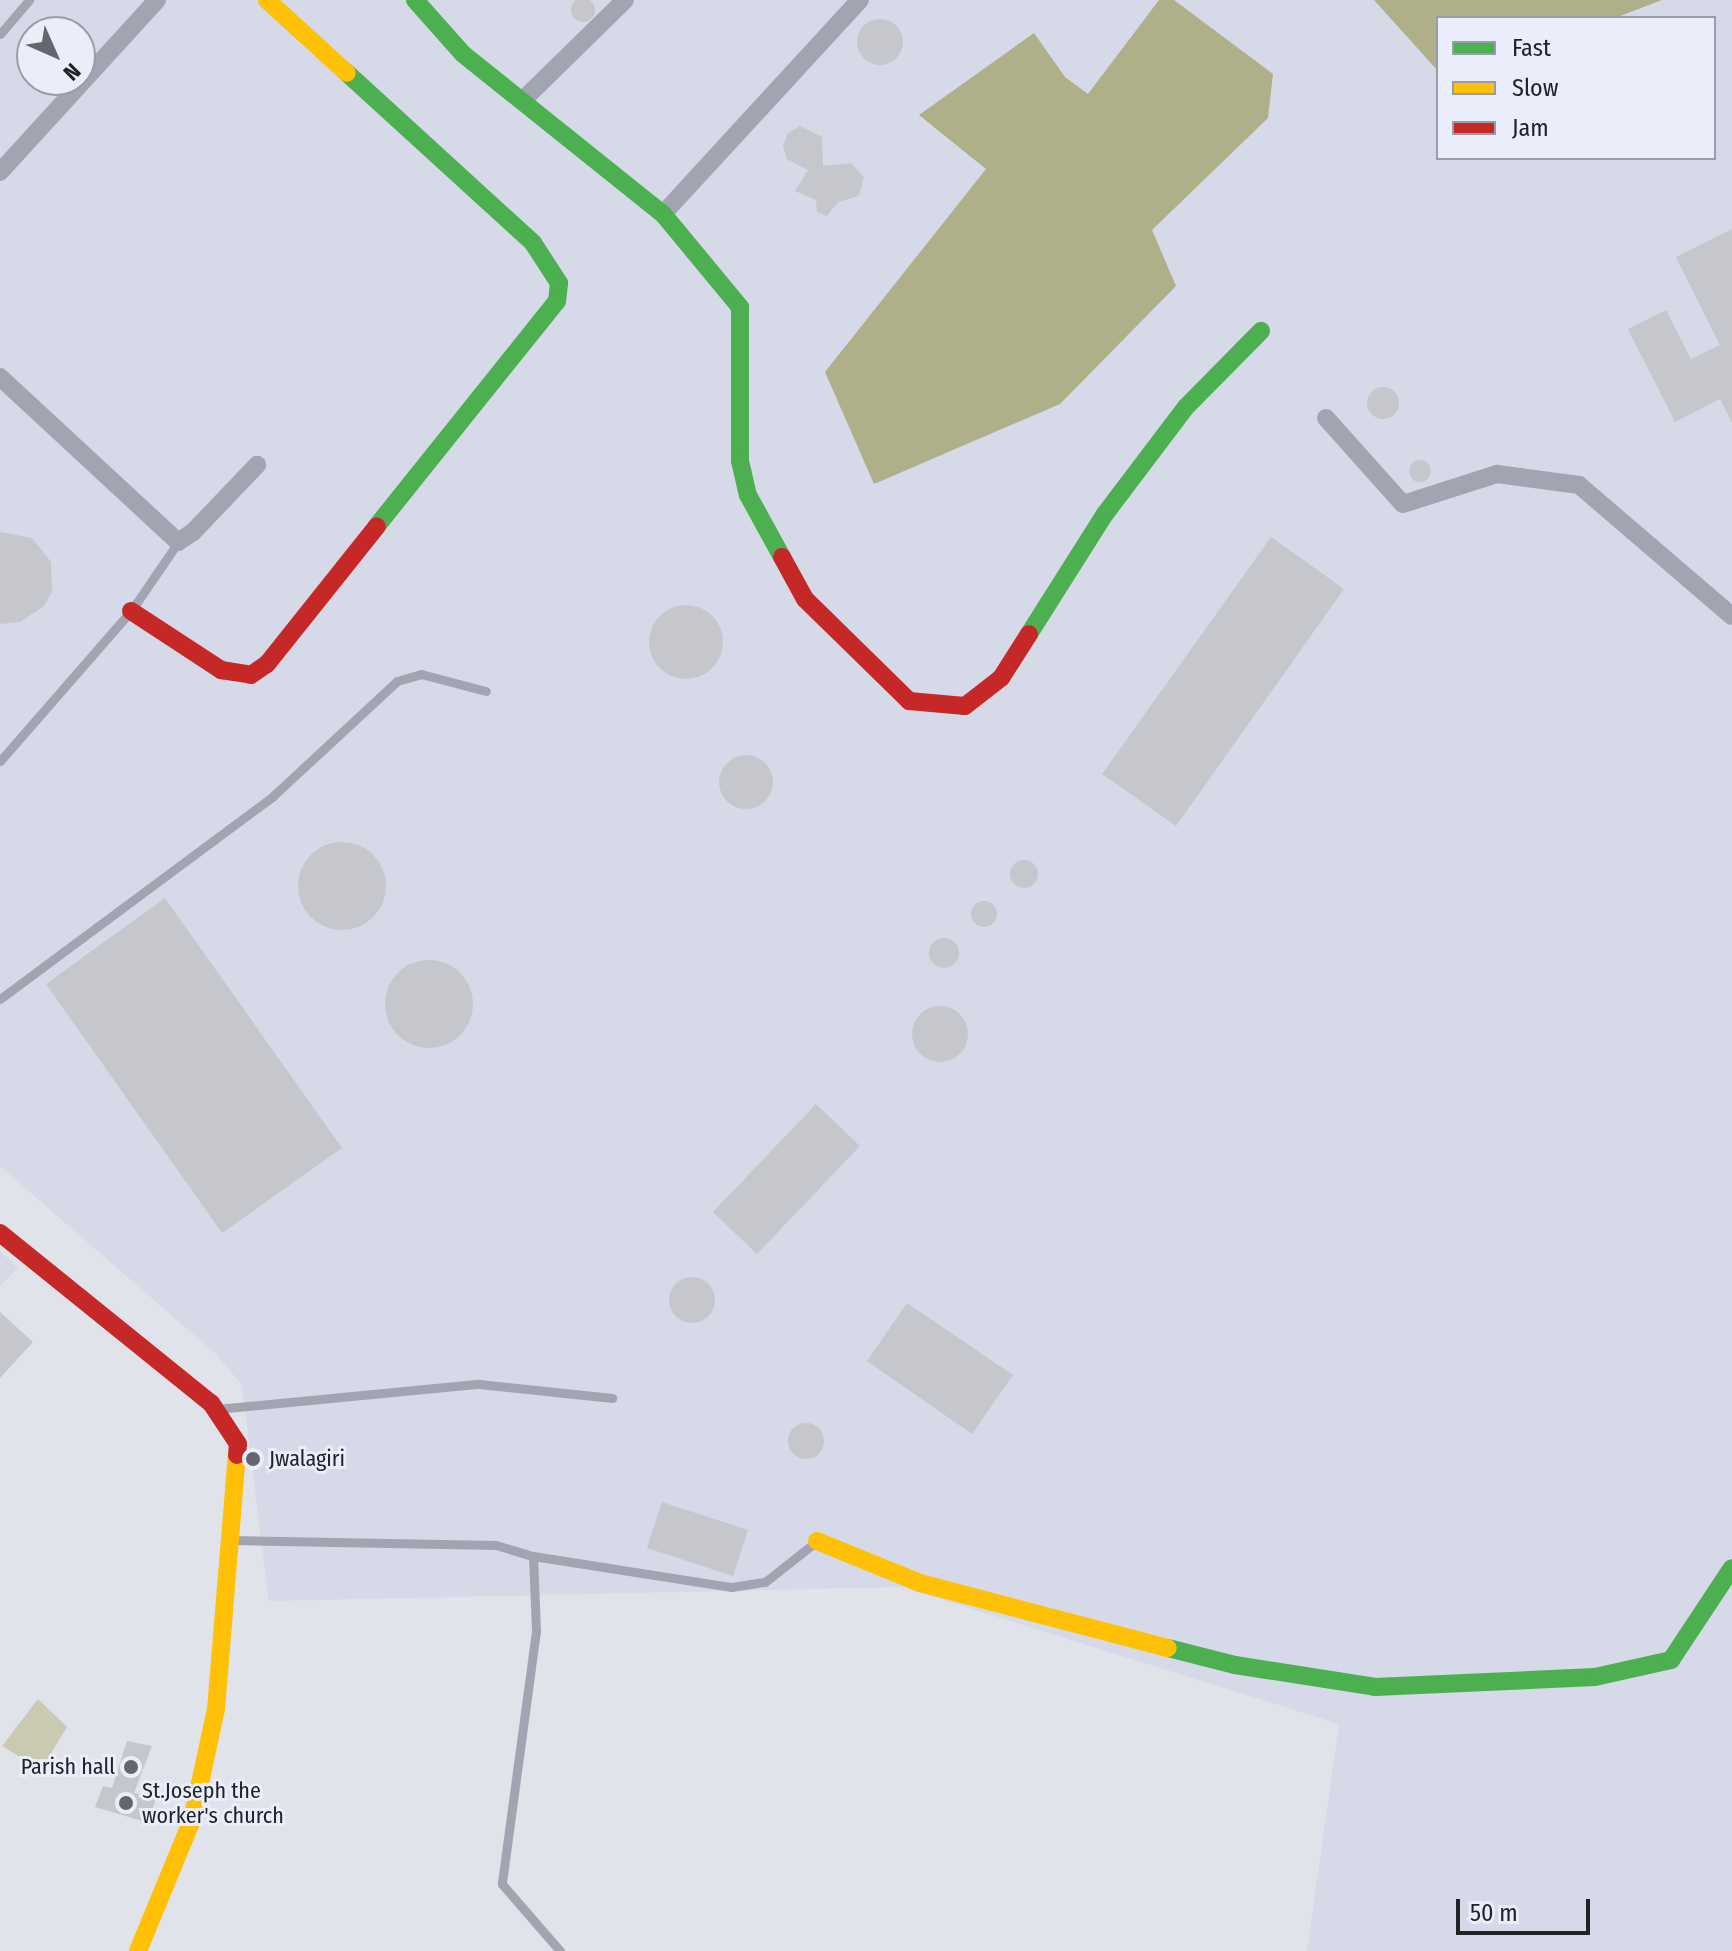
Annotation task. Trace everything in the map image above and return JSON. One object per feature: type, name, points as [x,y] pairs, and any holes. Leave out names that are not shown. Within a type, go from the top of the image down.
[{"type":"street","points":[[0,172],[157,0]]},
{"type":"street","points":[[131,611],[221,670],[251,675],[267,664],[557,301],[559,283],[533,243],[267,0]]},
{"type":"street","points":[[415,0],[463,54],[524,99],[663,214],[740,307],[740,461],[748,495],[805,599],[909,701],[965,706],[1001,678],[1105,514],[1186,407],[1261,331]]},
{"type":"street","points":[[524,99],[625,0]]},
{"type":"street","points":[[663,214],[860,0]]},
{"type":"street","points":[[0,377],[178,542],[193,532],[257,465]]},
{"type":"street","points":[[1326,418],[1403,504],[1497,474],[1579,485],[1732,616]]},
{"type":"street","points":[[0,1233],[215,1409],[238,1444],[223,1657],[192,1820],[138,1951]]},
{"type":"street","points":[[817,1541],[920,1583],[1235,1665],[1375,1687],[1595,1677],[1671,1660],[1732,1568]]},
{"type":"lane","points":[[0,34],[29,0]]},
{"type":"lane","points":[[0,761],[131,611],[178,542]]},
{"type":"lane","points":[[0,999],[273,796],[397,681],[421,674],[486,691]]},
{"type":"lane","points":[[215,1409],[479,1384],[612,1398]]},
{"type":"lane","points":[[231,1540],[496,1545],[533,1556],[732,1587],[765,1582],[817,1541]]},
{"type":"lane","points":[[533,1556],[536,1631],[502,1884],[560,1951]]},
{"type":"shaded area","points":[[0,0],[1732,0],[1732,1951],[1307,1951],[1339,1724],[902,1587],[269,1601],[242,1385],[216,1354],[0,1166]]},
{"type":"shaded area","points":[[1159,0],[1174,0],[1273,74],[1268,118],[1152,230],[1176,286],[1060,404],[874,484],[825,372],[986,169],[919,115],[1034,33],[1065,77],[1088,94]]},
{"type":"shaded area","points":[[1374,0],[1662,0],[1620,16],[1436,16],[1436,69]]},
{"type":"shaded area","points":[[0,1251],[18,1268],[0,1286]]},
{"type":"shaded area","points":[[38,1699],[67,1727],[41,1770],[2,1746]]},
{"type":"building","points":[[579,-1],[587,-1],[594,6],[594,14],[587,21],[579,21],[572,14],[572,6]]},
{"type":"building","points":[[880,19],[896,26],[903,42],[896,58],[880,65],[864,58],[857,42],[864,26]]},
{"type":"building","points":[[800,126],[822,137],[823,166],[851,163],[864,177],[859,196],[838,202],[827,216],[817,212],[816,200],[795,191],[808,170],[787,159],[783,146],[788,133]]},
{"type":"building","points":[[1732,229],[1732,423],[1720,399],[1675,422],[1628,329],[1666,310],[1691,359],[1720,345],[1676,257]]},
{"type":"building","points":[[1383,387],[1394,392],[1399,403],[1394,414],[1383,419],[1372,414],[1367,403],[1372,392]]},
{"type":"building","points":[[1420,460],[1428,463],[1431,471],[1428,479],[1420,482],[1412,479],[1409,471],[1412,463]]},
{"type":"building","points":[[0,532],[32,538],[51,562],[52,592],[44,606],[20,622],[0,624]]},
{"type":"building","points":[[1271,537],[1344,589],[1176,826],[1102,774]]},
{"type":"building","points":[[686,605],[700,608],[712,616],[720,628],[723,642],[720,656],[712,668],[700,676],[686,679],[672,676],[660,668],[652,656],[649,642],[652,628],[660,616],[672,608]]},
{"type":"building","points":[[746,755],[765,763],[773,782],[765,801],[746,809],[727,801],[719,782],[727,763]]},
{"type":"building","points":[[342,842],[359,846],[373,855],[382,869],[386,886],[382,903],[373,917],[359,926],[342,930],[325,926],[311,917],[302,903],[298,886],[302,869],[311,855],[325,846]]},
{"type":"building","points":[[1024,860],[1034,864],[1038,874],[1034,884],[1024,888],[1014,884],[1010,874],[1014,864]]},
{"type":"building","points":[[165,898],[342,1148],[222,1233],[46,984]]},
{"type":"building","points":[[984,901],[993,905],[997,914],[993,923],[984,927],[975,923],[971,914],[975,905]]},
{"type":"building","points":[[944,938],[955,942],[959,953],[955,964],[944,968],[933,964],[929,953],[933,942]]},
{"type":"building","points":[[429,960],[446,963],[460,973],[470,987],[473,1004],[470,1021],[460,1035],[446,1045],[429,1048],[412,1045],[398,1035],[388,1021],[385,1004],[388,987],[398,973],[412,963]]},
{"type":"building","points":[[940,1006],[959,1015],[968,1034],[959,1053],[940,1062],[921,1053],[912,1034],[921,1015]]},
{"type":"building","points":[[816,1104],[860,1146],[757,1254],[713,1212]]},
{"type":"building","points":[[692,1277],[708,1284],[715,1300],[708,1316],[692,1323],[676,1316],[669,1300],[676,1284]]},
{"type":"building","points":[[907,1303],[1013,1375],[972,1434],[867,1361]]},
{"type":"building","points":[[0,1312],[33,1342],[0,1378]]},
{"type":"building","points":[[806,1423],[819,1428],[824,1441],[819,1454],[806,1459],[793,1454],[788,1441],[793,1428]]},
{"type":"building","points":[[662,1502],[748,1530],[733,1576],[647,1548]]},
{"type":"building","points":[[127,1741],[152,1746],[134,1793],[156,1798],[149,1823],[95,1807],[103,1786],[112,1788]]},
{"type":"traffic: fast","points":[[415,0],[463,54],[663,214],[740,307],[740,461],[748,495],[782,557]]},
{"type":"traffic: fast","points":[[347,73],[533,243],[559,283],[557,301],[377,526]]},
{"type":"traffic: fast","points":[[1029,634],[1105,514],[1186,407],[1261,331]]},
{"type":"traffic: fast","points":[[1168,1648],[1235,1665],[1375,1687],[1595,1677],[1671,1660],[1732,1568]]},
{"type":"traffic: slow","points":[[267,0],[347,73]]},
{"type":"traffic: slow","points":[[138,1951],[192,1820],[216,1709],[237,1455]]},
{"type":"traffic: slow","points":[[817,1541],[920,1583],[1168,1648]]},
{"type":"traffic: jam","points":[[131,611],[221,670],[251,675],[267,664],[377,526]]},
{"type":"traffic: jam","points":[[782,557],[805,599],[909,701],[965,706],[1001,678],[1029,634]]},
{"type":"traffic: jam","points":[[0,1233],[211,1403],[238,1444],[237,1455]]},
{"type":"place","name":"Jwalagiri","points":[[253,1459]]},
{"type":"place","name":"Parish hall","points":[[131,1767]]},
{"type":"place","name":"St.Joseph the worker's church","points":[[126,1803]]}]
